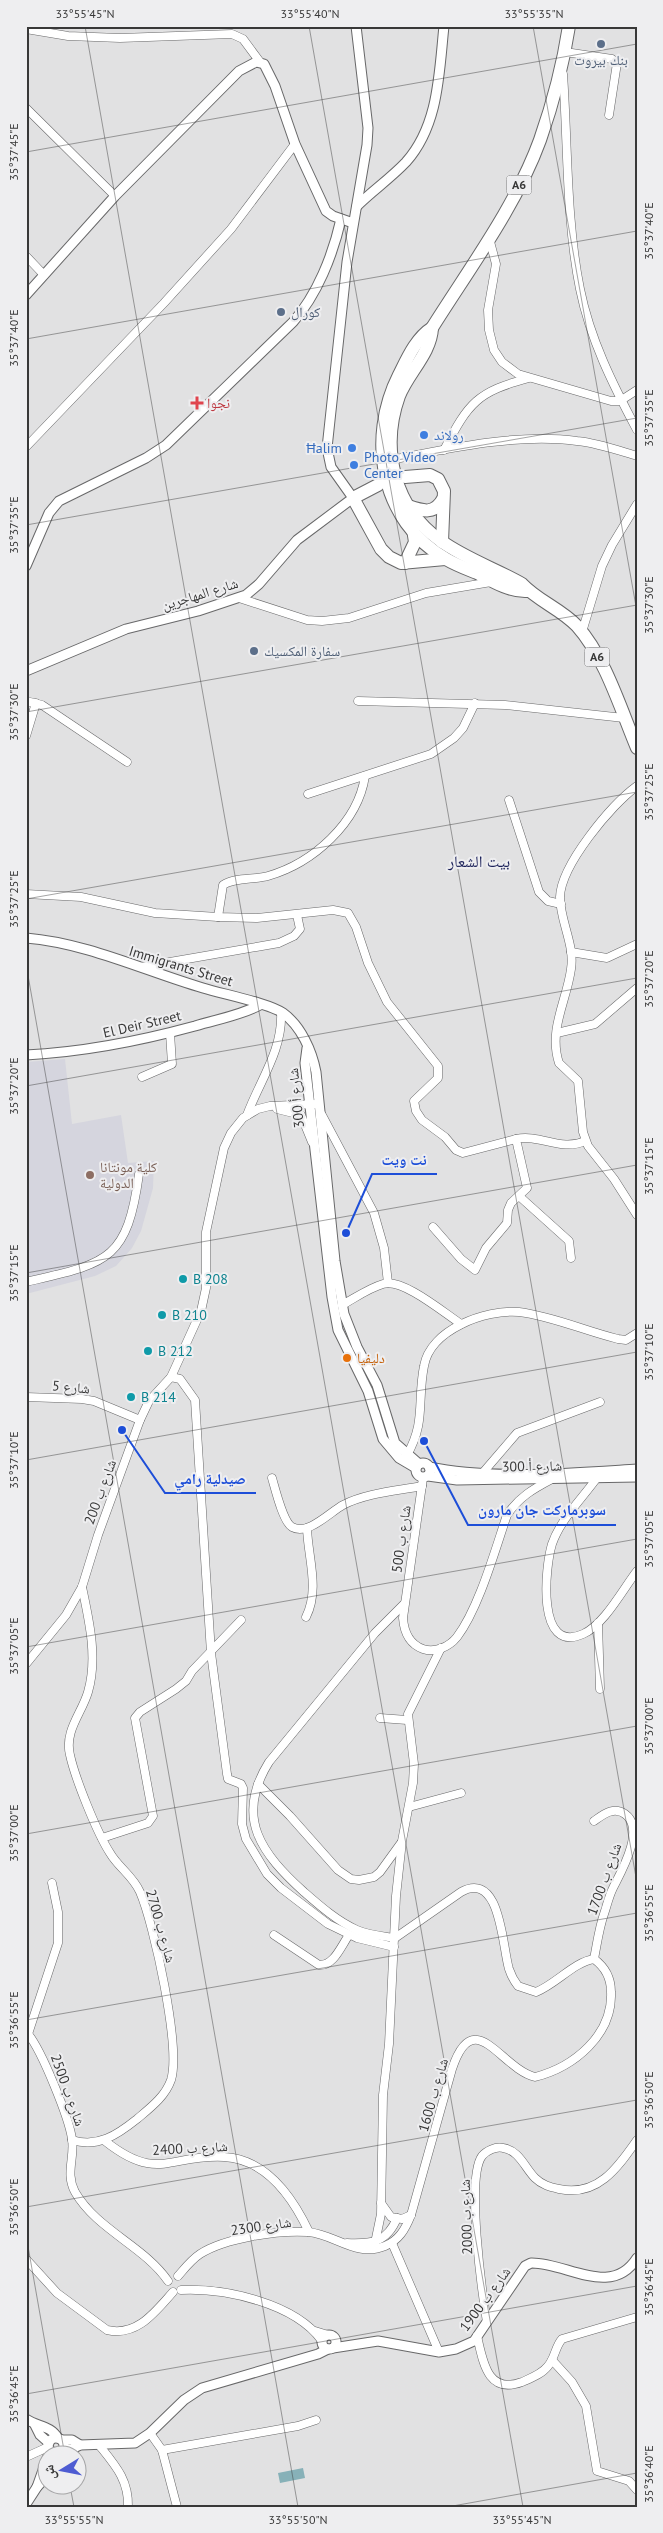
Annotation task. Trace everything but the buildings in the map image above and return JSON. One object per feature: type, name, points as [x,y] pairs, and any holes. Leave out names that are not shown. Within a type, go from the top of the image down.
[{"type":"highway","name":"A6","points":[[527,591],[520,591],[494,581],[445,559],[412,529],[399,510],[386,476],[381,449],[382,423],[390,395],[407,360],[421,337],[432,328],[488,237],[525,172],[539,142],[563,65],[569,26]]},
{"type":"highway","name":"A6","points":[[432,328],[430,342],[399,397],[389,440],[391,460],[397,484],[408,506],[425,527],[442,542],[514,580],[527,591],[564,614],[582,632],[595,654],[637,748]]},
{"type":"highway","points":[[405,477],[425,474],[434,477],[443,487],[442,542]]},
{"type":"highway","points":[[378,485],[353,498],[381,549],[394,560],[405,563],[445,559]]},
{"type":"highway","points":[[408,506],[425,512],[430,511],[438,507],[443,499]]},
{"type":"highway","points":[[405,563],[415,542],[412,529]]},
{"type":"street","points":[[353,498],[331,467],[327,448],[353,223],[368,128],[356,26]]},
{"type":"street","points":[[357,207],[406,162],[421,139],[437,98],[444,26]]},
{"type":"street","points":[[26,29],[68,36],[120,38],[232,34],[243,39],[266,67],[295,144],[326,211],[353,223]]},
{"type":"street","points":[[565,52],[612,59],[618,63],[609,115]]},
{"type":"street","points":[[26,295],[115,196],[239,71],[251,63],[260,62]]},
{"type":"street","points":[[563,65],[570,198],[580,288],[591,330],[620,401],[637,430]]},
{"type":"street","points":[[26,108],[115,196]]},
{"type":"street","points":[[26,447],[164,303],[231,228],[295,144]]},
{"type":"street","points":[[26,566],[49,513],[59,501],[146,458],[166,445],[293,322],[306,304],[327,263],[341,219]]},
{"type":"street","points":[[488,237],[493,248],[496,264],[488,310],[490,339],[494,350],[510,370],[529,378],[596,397],[620,401],[637,390]]},
{"type":"street","points":[[26,256],[44,275]]},
{"type":"street","points":[[444,450],[462,416],[481,396],[498,386],[529,378]]},
{"type":"street","points":[[391,460],[444,450],[544,439],[594,444],[637,456]]},
{"type":"street","name":"شارع المهاجرين","points":[[26,671],[126,629],[239,598],[259,584],[302,536],[353,498]]},
{"type":"street","points":[[582,632],[602,566],[612,545],[637,504]]},
{"type":"street","points":[[239,598],[307,620],[322,621],[349,618],[426,593],[494,581]]},
{"type":"street","points":[[26,701],[36,702],[127,762]]},
{"type":"street","points":[[358,701],[475,703],[540,707],[624,718]]},
{"type":"street","points":[[26,736],[36,702]]},
{"type":"street","points":[[308,794],[431,754],[443,747],[463,728],[475,703]]},
{"type":"street","points":[[218,917],[223,885],[267,877],[285,870],[302,861],[335,835],[352,811],[362,792],[365,776]]},
{"type":"street","points":[[637,786],[619,801],[572,862],[561,891],[561,904],[571,952],[571,969],[556,1033],[559,1063],[575,1076],[579,1086],[586,1141],[637,1215]]},
{"type":"street","points":[[509,800],[539,892],[548,901],[561,904]]},
{"type":"street","points":[[26,894],[81,897],[155,913],[218,917],[257,918],[333,910],[345,911],[354,921],[363,951],[387,1002],[438,1066],[438,1078],[414,1102],[416,1111],[422,1120],[463,1153],[516,1139],[532,1137],[557,1145],[578,1144],[586,1141]]},
{"type":"street","points":[[141,967],[279,943],[294,936],[300,929],[297,915]]},
{"type":"street","name":"Immigrants Street","points":[[26,938],[75,948],[141,967],[281,1012],[299,1029],[307,1048]]},
{"type":"street","points":[[571,952],[607,958],[637,944]]},
{"type":"street","points":[[556,1033],[596,1024],[637,988]]},
{"type":"street","name":"El Deir Street","points":[[26,1055],[80,1051],[170,1033],[237,1016],[260,1005]]},
{"type":"street","points":[[247,1115],[274,1055],[281,1029],[281,1012]]},
{"type":"street","points":[[142,1077],[172,1064],[170,1033]]},
{"type":"street","name":"شارع أ 300","points":[[307,1048],[314,1063],[316,1153],[338,1307],[377,1385],[384,1427],[383,1439],[393,1453],[417,1466]]},
{"type":"street","points":[[314,1104],[374,1213],[384,1248],[388,1283]]},
{"type":"street","name":"شارع أ 300","points":[[314,1104],[340,1335],[384,1427],[417,1466]]},
{"type":"street","name":"شارع ب 200","points":[[26,1664],[66,1615],[82,1587],[98,1535],[140,1420],[149,1401],[171,1377],[203,1306],[206,1288],[205,1241],[224,1148],[234,1127],[247,1115],[263,1108],[314,1104]]},
{"type":"street","points":[[263,1108],[294,1112],[301,1115],[316,1153]]},
{"type":"street","points":[[433,1227],[474,1270],[486,1248],[508,1223],[508,1207],[526,1192],[528,1186],[516,1139]]},
{"type":"street","points":[[26,1282],[74,1271],[96,1262],[120,1243],[135,1207],[139,1174]]},
{"type":"street","points":[[519,1196],[569,1241],[571,1258]]},
{"type":"street","points":[[338,1307],[388,1283],[412,1291],[461,1324]]},
{"type":"street","points":[[407,1455],[418,1434],[424,1364],[432,1347],[445,1333],[461,1324],[485,1317],[518,1312],[618,1339],[626,1340],[637,1333]]},
{"type":"street","points":[[356,1367],[365,1362]]},
{"type":"street","points":[[171,1377],[180,1379],[196,1400],[211,1653],[226,1774],[228,1778],[241,1784],[243,1788],[241,1808],[246,1839],[267,1874],[281,1888],[328,1924],[349,1935],[394,1943],[461,1892],[468,1888],[478,1888],[487,1893],[498,1914],[509,1968],[518,1986],[536,1992],[551,1985],[581,1963],[594,1959]]},
{"type":"street","name":"شارع 5","points":[[26,1397],[88,1400],[140,1420]]},
{"type":"street","points":[[480,1476],[517,1433],[600,1402]]},
{"type":"street","name":"شارع أ 300","points":[[417,1466],[424,1463],[426,1477],[563,1472],[637,1477]]},
{"type":"street","points":[[417,1466],[417,1475],[426,1477]]},
{"type":"street","name":"شارع أ 300","points":[[480,1476],[550,1480],[637,1469]]},
{"type":"street","points":[[374,2243],[380,2224],[383,2095],[389,2044],[402,1841],[409,1807],[414,1764],[407,1720],[408,1714],[441,1648],[457,1636],[477,1598],[507,1515],[521,1496],[563,1472]]},
{"type":"street","points":[[599,1474],[559,1529],[553,1542],[547,1566],[547,1608],[550,1623],[555,1629],[568,1636],[584,1634],[598,1623],[637,1571]]},
{"type":"street","points":[[272,1478],[287,1523],[295,1528],[307,1528],[343,1505],[426,1477]]},
{"type":"street","name":"شارع ب 500","points":[[426,1477],[404,1604],[403,1626],[412,1642],[421,1648],[430,1650],[441,1648]]},
{"type":"street","points":[[306,1617],[312,1604],[314,1592],[307,1528]]},
{"type":"street","name":"شارع ب 2700","points":[[82,1587],[88,1615],[92,1667],[88,1692],[70,1733],[69,1747],[72,1762],[102,1838],[114,1860],[135,1884],[142,1900],[160,1963],[172,2048],[173,2069],[168,2087],[153,2106],[105,2141]]},
{"type":"street","points":[[394,1943],[358,1930],[333,1915],[276,1867],[260,1842],[255,1823],[255,1798],[258,1784],[269,1762],[375,1633],[404,1604]]},
{"type":"street","points":[[102,1838],[151,1820],[153,1816],[135,1718],[140,1712],[186,1681],[192,1671],[241,1620]]},
{"type":"street","points":[[598,1623],[600,1689]]},
{"type":"street","points":[[380,1718],[407,1720]]},
{"type":"street","points":[[258,1784],[290,1816],[338,1870],[351,1879],[366,1880],[380,1872],[402,1841]]},
{"type":"street","points":[[409,1807],[460,1793]]},
{"type":"street","name":"شارع ب 1700","points":[[594,1821],[612,1810],[619,1811],[631,1820],[633,1828],[625,1867],[612,1889],[600,1923],[594,1959]]},
{"type":"street","name":"شارع ب 2500","points":[[52,1883],[58,1912],[58,1943],[27,2036],[40,2050],[69,2124],[72,2140],[69,2176],[75,2192],[95,2216],[176,2283]]},
{"type":"street","points":[[328,1924],[333,1915]]},
{"type":"street","points":[[274,1935],[318,1965],[325,1966],[330,1962],[349,1935]]},
{"type":"street","name":"شارع ب 1600","points":[[392,2243],[405,2230],[411,2216],[452,2069],[460,2049],[470,2040],[484,2041],[515,2067],[535,2077],[554,2071],[571,2061],[597,2038],[609,2014],[611,1986],[608,1973],[594,1959]]},
{"type":"street","points":[[72,2140],[80,2142],[105,2141]]},
{"type":"street","name":"شارع ب 2000","points":[[487,2322],[482,2294],[475,2198],[476,2178],[482,2157],[494,2148],[503,2148],[519,2158],[536,2179],[544,2185],[565,2190],[587,2190],[612,2172],[637,2140]]},
{"type":"street","name":"شارع ب 2400","points":[[105,2141],[127,2156],[149,2164],[173,2164],[224,2157],[242,2160],[268,2175],[280,2186],[297,2208],[309,2232]]},
{"type":"street","points":[[380,2201],[386,2213],[397,2218],[411,2216]]},
{"type":"street","points":[[340,2243],[374,2243],[389,2233],[397,2218]]},
{"type":"street","name":"شارع 2300","points":[[176,2283],[190,2262],[210,2249],[235,2240],[309,2232],[340,2243]]},
{"type":"street","points":[[340,2243],[365,2250],[378,2249],[392,2243],[439,2352]]},
{"type":"street","name":"شارع ب 1900","points":[[328,2343],[346,2345],[378,2341],[439,2352],[456,2348],[474,2341],[525,2266],[531,2263],[597,2278],[620,2274],[637,2258]]},
{"type":"street","points":[[26,2260],[57,2293],[107,2330],[121,2332],[136,2328],[166,2300],[176,2283],[263,2303],[290,2314],[315,2331],[328,2343],[296,2360],[202,2388],[184,2400],[150,2433],[135,2443],[78,2446]]},
{"type":"street","points":[[477,2336],[483,2362],[493,2379],[498,2383],[512,2385],[542,2372],[552,2360],[556,2348],[562,2339],[637,2317]]},
{"type":"street","points":[[552,2360],[572,2382],[586,2406],[597,2471],[629,2481],[637,2490]]},
{"type":"street","points":[[26,2419],[35,2425],[48,2428],[59,2446]]},
{"type":"street","points":[[162,2450],[298,2426],[316,2420]]},
{"type":"street","points":[[35,2425],[49,2446]]},
{"type":"street","points":[[150,2433],[162,2450],[177,2507]]},
{"type":"street","points":[[99,2446],[122,2475],[127,2488],[128,2507]]},
{"type":"street","points":[[26,2457],[38,2451]]},
{"type":"street","points":[[26,2504],[38,2481]]},
{"type":"shaded area","name":"كلية مونتانا الدولية","points":[[65,1059],[72,1124],[121,1115],[128,1163],[154,1161],[153,1188],[141,1231],[132,1248],[116,1266],[95,1276],[26,1294],[26,1062]]},
{"type":"water","points":[[303,2468],[305,2478],[280,2483],[278,2473]]},
{"type":"place","name":"بنك بيروت","points":[[601,44]]},
{"type":"place","name":"كورال","points":[[281,312]]},
{"type":"place","name":"نجوا","points":[[197,403]]},
{"type":"place","name":"رولاند","points":[[424,435]]},
{"type":"place","name":"Ħalim","points":[[352,448]]},
{"type":"place","name":"Photo Video Center","points":[[354,465]]},
{"type":"place","name":"سفارة المكسيك","points":[[254,651]]},
{"type":"place","name":"كلية مونتانا الدولية","points":[[90,1175]]},
{"type":"place","name":"نت ويت","points":[[346,1233]]},
{"type":"place","name":"B 208","points":[[183,1279]]},
{"type":"place","name":"B 210","points":[[162,1315]]},
{"type":"place","name":"B 212","points":[[148,1351]]},
{"type":"place","name":"دليفيا","points":[[347,1358]]},
{"type":"place","name":"B 214","points":[[131,1397]]},
{"type":"place","name":"صيدلية رامي","points":[[122,1430]]},
{"type":"place","name":"سوبرماركت جان مارون","points":[[424,1441]]},
{"type":"district","name":"بيت الشعار","points":[[479,861]]}]
